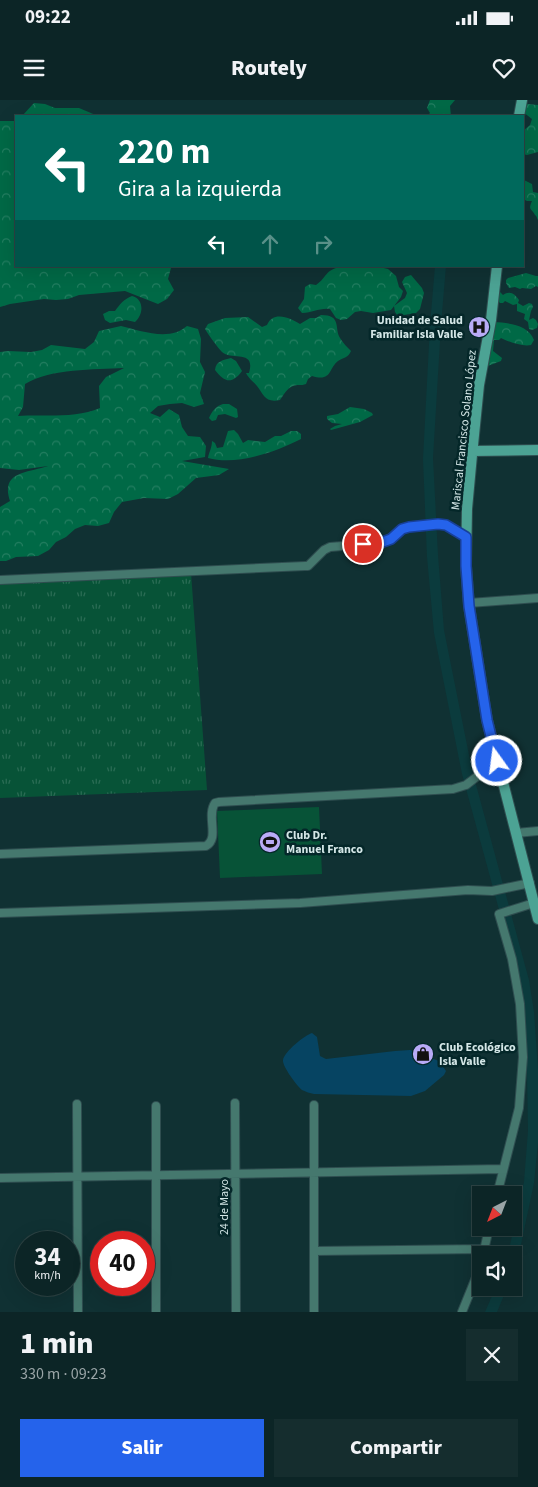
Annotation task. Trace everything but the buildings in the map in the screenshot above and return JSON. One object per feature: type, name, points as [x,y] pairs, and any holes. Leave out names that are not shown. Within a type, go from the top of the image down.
[{"type":"street","points":[[519,115],[522,100]]},
{"type":"street","name":"Mariscal Francisco Solano López","points":[[497,267],[491,320],[479,385],[472,451],[466,537],[466,566],[469,603],[487,720],[538,919]]},
{"type":"street","points":[[472,451],[538,450]]},
{"type":"street","points":[[0,580],[308,566],[324,550],[330,547],[380,543],[391,539],[402,529],[438,524],[446,525],[466,537]]},
{"type":"street","points":[[469,603],[538,598]]},
{"type":"street","points":[[0,854],[206,846],[212,841],[211,809],[215,803],[453,789],[466,785],[497,761]]},
{"type":"street","points":[[516,833],[538,831]]},
{"type":"street","points":[[0,913],[300,903],[468,890],[492,891],[530,883]]},
{"type":"street","points":[[499,1186],[519,1108],[523,1057],[520,1004],[512,959],[499,914],[534,903]]},
{"type":"street","name":"24 de Mayo","points":[[235,1103],[236,1312]]},
{"type":"street","points":[[77,1104],[78,1312]]},
{"type":"street","points":[[314,1105],[314,1312]]},
{"type":"street","points":[[156,1106],[156,1312]]},
{"type":"street","points":[[0,1178],[502,1170]]},
{"type":"street","points":[[314,1251],[472,1252]]},
{"type":"street","points":[[462,1312],[472,1287]]},
{"type":"shaded area","points":[[435,267],[446,267],[433,458],[444,630],[472,770],[529,980],[534,1012],[538,1069],[538,1143],[534,1183],[521,1246],[510,1246],[512,1236],[522,1236],[522,1191],[528,1131],[527,1070],[523,1015],[519,983],[462,774],[434,633],[427,557],[423,459]]},
{"type":"shaded area","points":[[312,1033],[317,1037],[320,1056],[326,1059],[410,1050],[439,1061],[446,1071],[444,1075],[425,1091],[411,1096],[310,1093],[302,1090],[297,1084],[287,1071],[283,1060],[295,1044]]},
{"type":"shaded area","points":[[492,1296],[504,1296],[497,1312],[485,1312]]},
{"type":"green space","points":[[430,100],[455,100],[450,106],[451,115],[428,115],[430,113],[427,108]]},
{"type":"green space","points":[[34,103],[45,104],[55,108],[79,108],[96,115],[23,115]]},
{"type":"green space","points":[[527,104],[538,105],[538,152],[527,155],[524,154],[524,130],[530,125],[532,119],[523,112],[522,106]]},
{"type":"green space","points":[[0,121],[15,121],[15,267],[174,267],[171,268],[168,279],[174,290],[167,299],[158,304],[125,291],[79,295],[68,299],[44,299],[0,307]]},
{"type":"green space","points":[[524,180],[532,184],[533,192],[538,193],[538,220],[530,209],[532,201],[525,200]]},
{"type":"green space","points":[[379,267],[388,269],[396,276],[399,287],[403,291],[401,297],[391,310],[373,313],[355,312],[347,319],[341,320],[336,318],[330,309],[302,313],[298,308],[304,299],[305,287],[310,284],[316,285],[336,268]]},
{"type":"green space","points":[[526,273],[538,276],[538,287],[536,286],[531,289],[509,288],[506,283],[508,278]]},
{"type":"green space","points":[[411,275],[424,293],[420,309],[416,313],[398,316],[394,306],[405,298],[407,293],[402,282],[405,277]]},
{"type":"green space","points":[[497,289],[503,295],[508,293],[514,294],[519,300],[518,303],[523,306],[529,303],[532,304],[533,307],[529,320],[533,318],[536,320],[537,328],[529,329],[528,322],[524,319],[525,314],[517,311],[517,304],[513,305],[505,301],[500,303],[498,301]]},
{"type":"green space","points":[[132,296],[141,303],[140,315],[135,322],[126,320],[110,323],[105,320],[103,314],[115,311],[122,302]]},
{"type":"green space","points":[[321,315],[332,317],[335,320],[338,334],[351,351],[350,353],[338,361],[326,376],[312,376],[306,384],[291,387],[280,400],[275,401],[266,398],[247,375],[246,373],[249,373],[250,366],[249,361],[246,358],[226,355],[205,329],[208,324],[225,318],[248,317],[262,327],[267,325],[273,318],[287,318],[300,324],[310,318],[316,318]]},
{"type":"green space","points":[[494,322],[517,325],[527,331],[534,340],[531,345],[524,345],[501,338],[494,340],[493,351],[502,358],[501,361],[485,367]]},
{"type":"green space","points":[[121,326],[149,333],[163,334],[177,332],[187,326],[198,329],[201,339],[200,362],[205,372],[200,393],[204,404],[194,407],[182,403],[158,406],[150,413],[160,417],[169,409],[179,415],[182,427],[188,436],[200,437],[206,446],[205,457],[182,461],[229,469],[219,475],[196,478],[178,494],[168,499],[144,498],[122,502],[114,512],[109,523],[98,526],[85,525],[75,529],[66,537],[56,542],[49,550],[38,556],[16,557],[0,561],[0,507],[10,501],[9,484],[18,475],[48,466],[19,470],[0,468],[0,352],[31,352],[42,350],[51,345],[85,349],[94,342],[99,331]],"holes":[[[124,368],[106,377],[99,386],[100,408],[70,415],[18,416],[23,407],[25,384],[36,379],[60,372]]]},
{"type":"green space","points":[[231,358],[236,361],[242,371],[235,378],[228,380],[215,370],[218,363]]},
{"type":"green space","points":[[229,404],[237,409],[238,417],[225,414],[218,415],[216,420],[212,421],[209,418],[211,413],[216,407]]},
{"type":"green space","points":[[350,407],[364,409],[373,415],[360,422],[331,430],[335,426],[342,424],[332,423],[327,419],[327,416],[338,414]]},
{"type":"green space","points":[[234,430],[243,443],[248,440],[265,442],[275,436],[281,436],[291,431],[297,431],[301,434],[301,439],[280,449],[243,459],[219,460],[208,458],[212,441],[217,448],[223,447],[228,431]]},
{"type":"green space","points":[[191,573],[207,790],[0,798],[0,582]]},
{"type":"green space","name":"Club Dr. Manuel Franco","points":[[319,807],[322,874],[220,878],[217,811]]},
{"type":"place","name":"Unidad de Salud Familiar Isla Valle","points":[[479,327]]},
{"type":"place","name":"Club Dr. Manuel Franco","points":[[270,842]]},
{"type":"place","name":"Club Ecológico Isla Valle","points":[[423,1054]]},
{"type":"route","points":[[363,544],[380,543],[391,539],[402,529],[409,527],[438,524],[446,525],[466,537],[469,606],[487,720],[497,761]]}]
